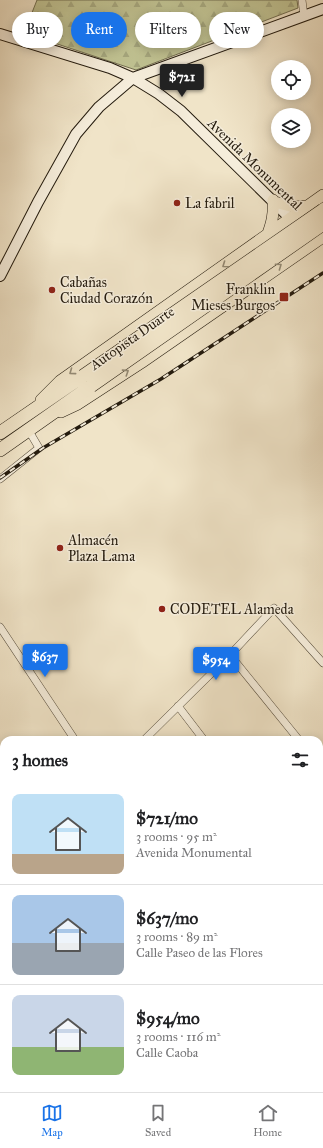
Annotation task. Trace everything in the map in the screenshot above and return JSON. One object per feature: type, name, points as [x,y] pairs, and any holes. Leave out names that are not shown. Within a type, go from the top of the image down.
[{"type":"highway","name":"Autopista Duarte","points":[[0,450],[44,420],[87,381],[323,210]]},
{"type":"highway","name":"Autopista Duarte","points":[[0,433],[26,416],[87,381],[323,224]]},
{"type":"main road","points":[[0,276],[38,202],[76,134],[99,107],[133,78],[323,9]]},
{"type":"main road","name":"Avenida Monumental","points":[[0,34],[110,68],[133,78],[159,94],[181,111],[291,219],[319,240]]},
{"type":"main road","name":"Autopista Duarte","points":[[26,416],[60,381],[323,195]]},
{"type":"main road","points":[[267,236],[272,223],[274,201],[294,207],[308,206]]},
{"type":"main road","points":[[44,420],[78,404],[141,363],[319,240]]},
{"type":"street","points":[[302,0],[304,16]]},
{"type":"street","points":[[0,479],[39,448],[29,431]]},
{"type":"street","points":[[148,736],[230,655],[274,608],[323,663]]},
{"type":"street","points":[[0,628],[72,736]]},
{"type":"street","points":[[230,655],[296,736]]},
{"type":"street","points":[[178,706],[201,736]]},
{"type":"green space","points":[[37,0],[297,0],[298,8],[264,21],[264,12],[209,12],[209,42],[201,45],[201,12],[135,12],[135,48],[193,48],[136,70],[63,46],[63,12],[32,12]]},
{"type":"railway","points":[[0,478],[43,448],[161,379],[323,273]]},
{"type":"place","name":"La fabril","points":[[177,203]]},
{"type":"place","name":"Cabañas Ciudad Corazón","points":[[52,290]]},
{"type":"place","name":"Franklin Mieses Burgos","points":[[284,297]]},
{"type":"place","name":"Almacén Plaza Lama","points":[[60,548]]},
{"type":"place","name":"CODETEL Alameda","points":[[162,609]]}]
